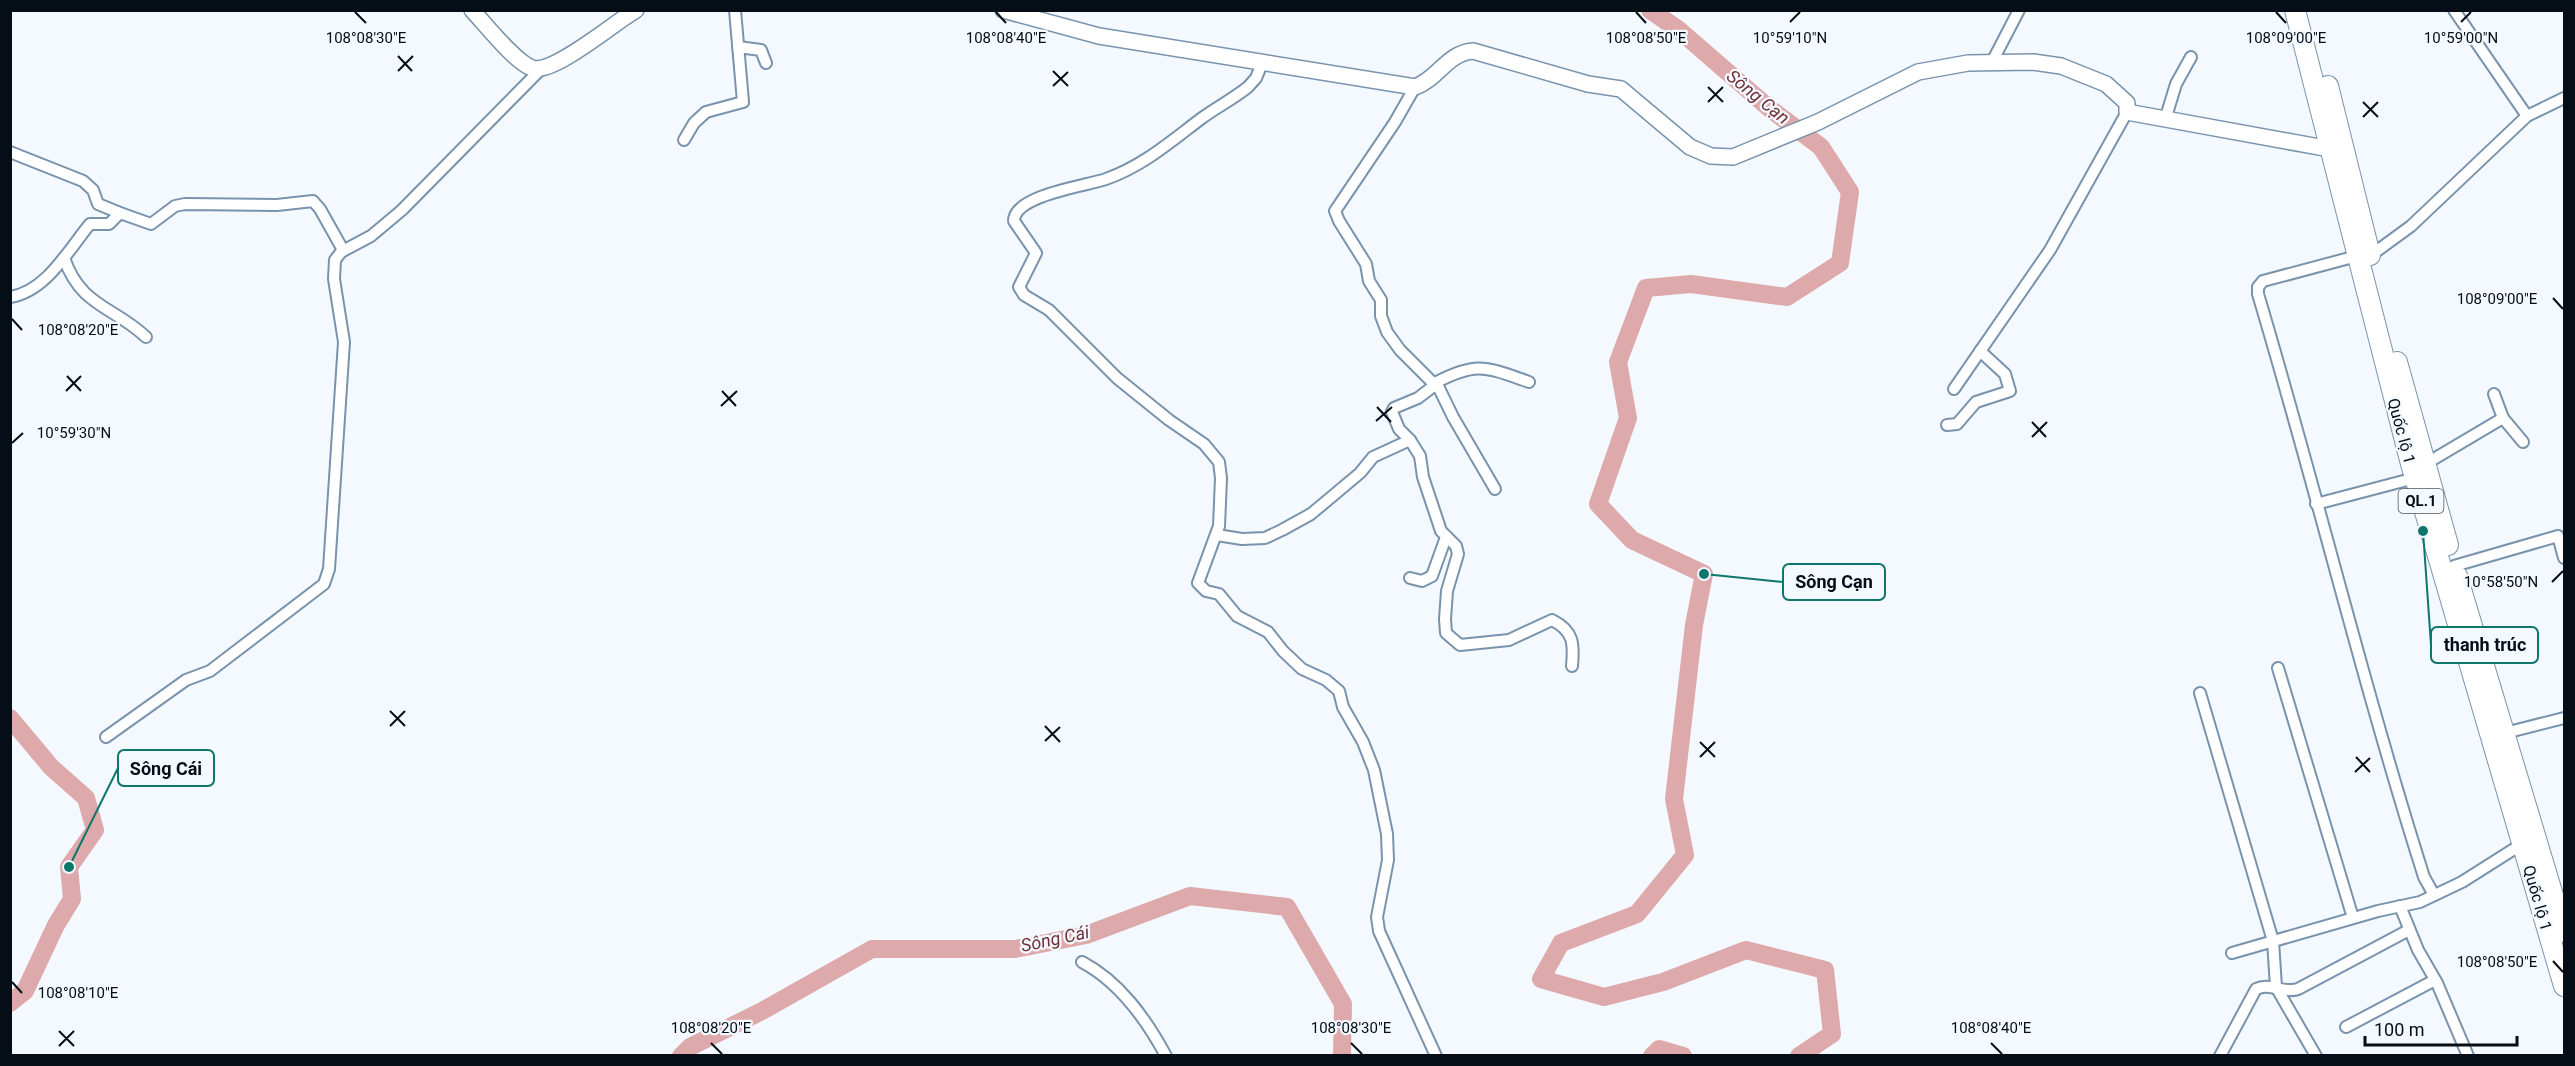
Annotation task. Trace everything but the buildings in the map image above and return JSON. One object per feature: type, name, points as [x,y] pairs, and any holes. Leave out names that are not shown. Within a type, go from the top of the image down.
[{"type":"highway","name":"Quốc lộ 1","points":[[2295,10],[2330,149],[2398,365],[2421,470],[2522,844],[2565,986]]},
{"type":"highway","name":"Quốc lộ 1","points":[[2308,10],[2364,256]]},
{"type":"highway","name":"Quốc lộ 1","points":[[2421,470],[2454,567],[2565,932]]},
{"type":"street","points":[[472,10],[530,68],[540,70]]},
{"type":"street","points":[[106,737],[186,680],[210,671],[324,584],[327,578],[344,342],[334,265],[343,250],[370,236],[402,210],[540,70],[558,62],[636,10]]},
{"type":"street","points":[[684,140],[694,123],[706,112],[743,102],[735,10]]},
{"type":"street","points":[[1003,10],[1099,36],[1415,87]]},
{"type":"street","points":[[1992,62],[2019,10]]},
{"type":"street","points":[[2454,10],[2527,116]]},
{"type":"street","points":[[738,47],[761,50],[766,63]]},
{"type":"street","points":[[1495,489],[1435,382],[1400,350],[1387,332],[1381,316],[1381,300],[1368,280],[1366,264],[1339,221],[1335,210],[1395,122],[1415,87],[1434,75],[1461,52],[1473,51],[1588,84],[1621,89],[1690,147],[1711,156],[1733,157],[1765,145],[1818,122],[1918,72],[1936,67],[1992,62],[2033,62],[2078,71],[2106,84],[2127,103],[2127,112],[2050,250],[1954,389]]},
{"type":"street","points":[[2165,120],[2176,84],[2192,57]]},
{"type":"street","points":[[1263,61],[1256,78],[1248,87],[1151,158],[1104,180],[1051,193],[1020,208],[1014,216],[1014,221],[1036,253],[1019,283],[1021,292],[1049,310],[1117,378],[1169,420],[1204,444],[1219,462],[1221,478],[1217,534],[1198,585],[1206,591],[1219,594],[1237,616],[1268,632],[1283,651],[1302,669],[1337,688],[1343,707],[1363,742],[1374,770],[1387,834],[1388,860],[1377,916],[1379,931],[1436,1056]]},
{"type":"street","points":[[2434,895],[2424,877],[2412,841],[2316,504],[2258,287],[2264,281],[2364,256],[2411,226],[2527,116],[2565,98]]},
{"type":"street","points":[[2127,112],[2330,149]]},
{"type":"street","points":[[10,152],[83,181],[93,190],[98,204],[151,224],[175,206],[185,204],[277,205],[313,201],[321,209],[343,250]]},
{"type":"street","points":[[10,297],[29,291],[64,258],[88,225],[109,224],[120,213]]},
{"type":"street","points":[[64,258],[71,279],[90,298],[108,312],[130,322],[147,337]]},
{"type":"street","points":[[1947,425],[1957,424],[1976,402],[2010,391],[2005,374],[1980,351]]},
{"type":"street","points":[[1529,382],[1493,369],[1472,367],[1459,370],[1435,382],[1418,398],[1394,408],[1392,412],[1399,429],[1410,440],[1420,456],[1423,477],[1446,537],[1456,546],[1458,554],[1447,591],[1445,607],[1445,629],[1453,642],[1460,645],[1509,640],[1552,620],[1571,634],[1574,646],[1572,666]]},
{"type":"street","points":[[2494,394],[2503,418],[2523,442]]},
{"type":"street","points":[[2316,504],[2421,470],[2503,418]]},
{"type":"street","points":[[1217,534],[1242,539],[1265,538],[1282,530],[1311,514],[1360,473],[1373,457],[1410,440]]},
{"type":"street","points":[[2454,567],[2558,536],[2565,558]]},
{"type":"street","points":[[1410,578],[1422,581],[1432,576],[1446,537]]},
{"type":"street","points":[[2278,668],[2353,918]]},
{"type":"street","points":[[2200,693],[2273,941],[2276,987],[2316,1056]]},
{"type":"street","points":[[2505,733],[2565,718]]},
{"type":"street","points":[[2232,953],[2434,895],[2462,882],[2522,844]]},
{"type":"street","points":[[2400,906],[2468,1056]]},
{"type":"street","points":[[2220,1056],[2252,994],[2262,986],[2291,991],[2298,989],[2409,930]]},
{"type":"street","points":[[1082,962],[1097,970],[1117,987],[1145,1020],[1166,1056]]},
{"type":"street","points":[[2346,1027],[2435,980]]},
{"type":"waterway","name":"Sông Cạn","points":[[1650,10],[1679,30],[1769,108],[1821,147],[1850,192],[1840,263],[1787,297],[1691,284],[1646,288],[1618,362],[1628,418],[1598,504],[1632,540],[1704,574],[1694,625],[1674,799],[1685,855],[1637,914],[1561,943],[1541,979],[1604,997],[1663,982],[1746,950],[1825,970],[1832,1034],[1799,1056]]},
{"type":"waterway","name":"Sông Cái","points":[[10,718],[51,767],[86,798],[95,830],[69,867],[72,899],[56,925],[25,991],[10,1003]]},
{"type":"waterway","name":"Sông Cái","points":[[681,1056],[690,1047],[762,1011],[872,949],[1015,949],[1086,935],[1190,896],[1287,907],[1343,1004],[1342,1056]]},
{"type":"waterway","name":"Sông Cạn","points":[[1652,1056],[1659,1049],[1683,1056]]},
{"type":"place","name":"thanh trúc","points":[[2423,531]]},
{"type":"place","name":"Sông Cạn","points":[[1704,574]]},
{"type":"place","name":"Sông Cái","points":[[69,867]]}]
